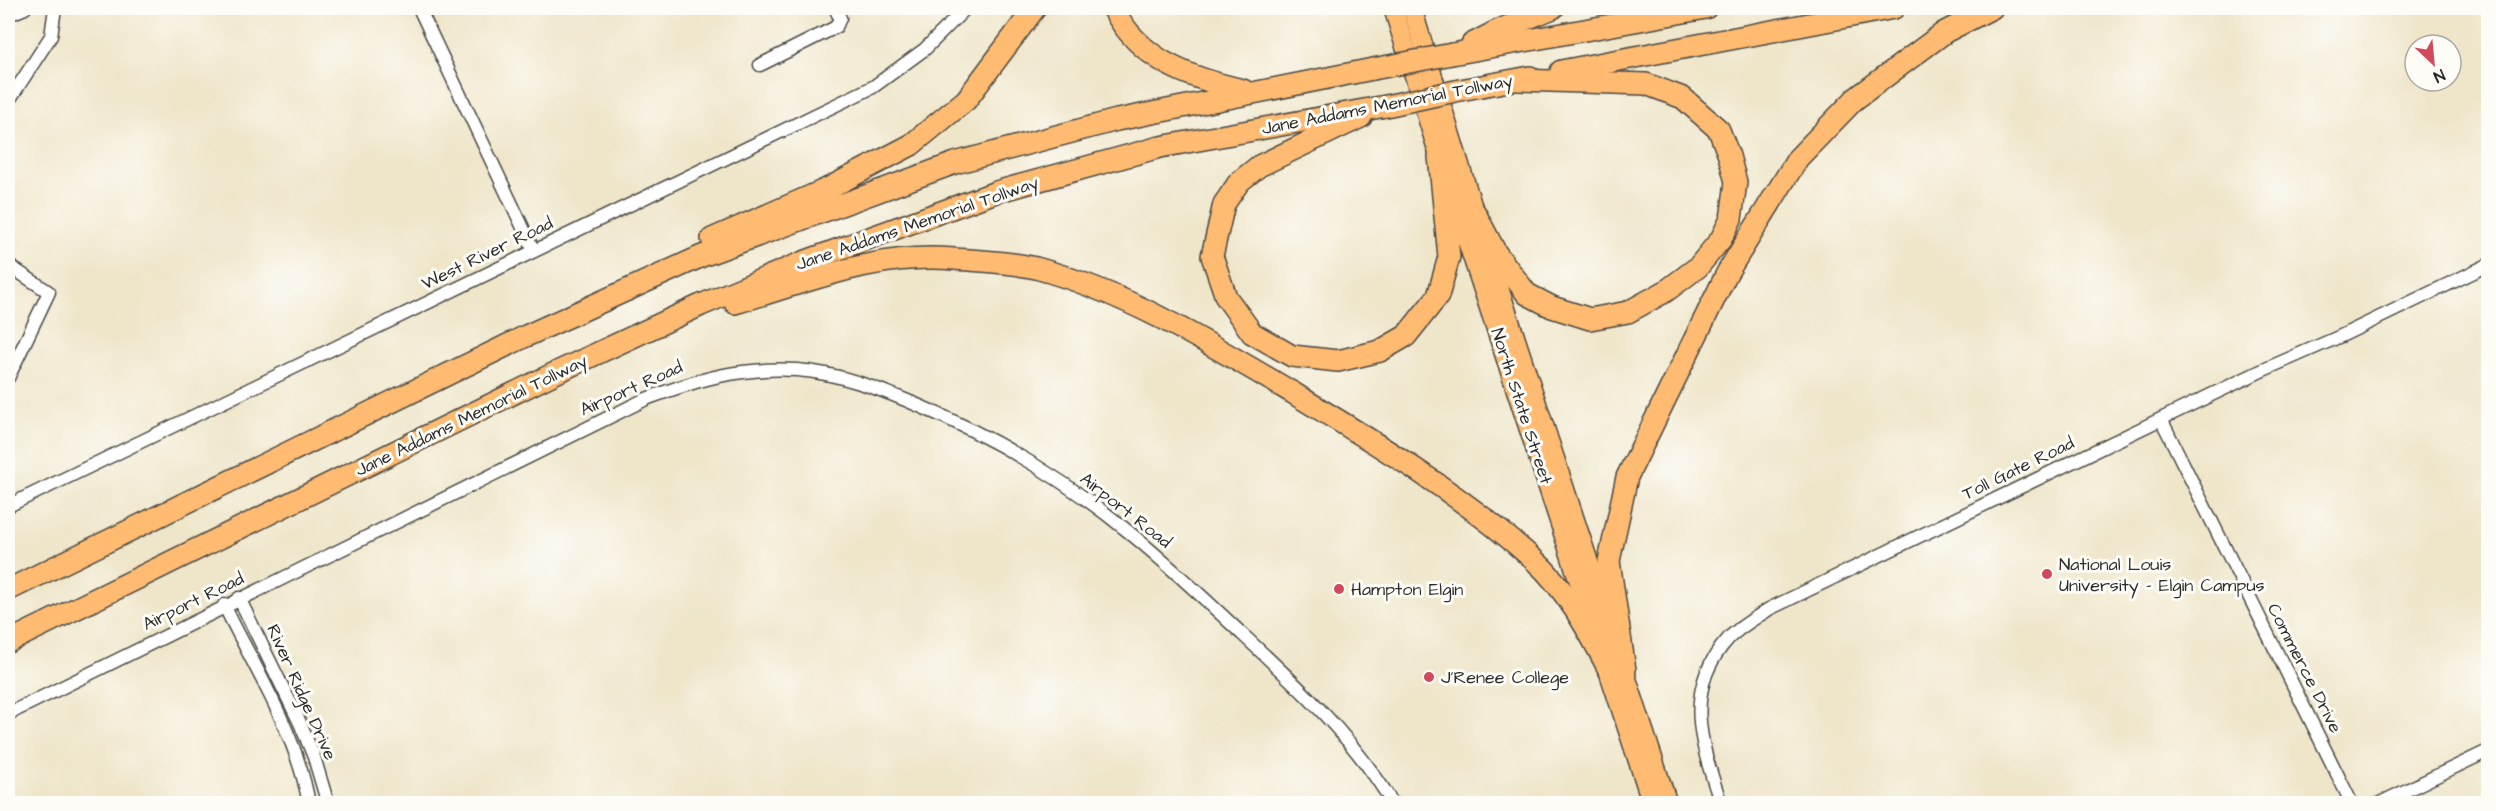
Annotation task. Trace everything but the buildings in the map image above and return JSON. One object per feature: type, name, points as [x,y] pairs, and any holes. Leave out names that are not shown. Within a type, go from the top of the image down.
[{"type":"highway","points":[[526,336],[621,280],[827,189],[911,145],[966,100],[1035,8]]},
{"type":"highway","points":[[1113,8],[1134,39],[1157,60],[1212,83],[1253,92]]},
{"type":"highway","points":[[1452,54],[1499,30],[1553,8]]},
{"type":"highway","name":"Jane Addams Memorial Tollway","points":[[8,590],[526,336],[702,256],[955,163],[1117,120],[1373,69],[1706,8]]},
{"type":"highway","name":"Jane Addams Memorial Tollway","points":[[8,642],[543,379],[679,315],[806,261],[884,231],[1006,190],[1160,147],[1894,8]]},
{"type":"highway","points":[[1616,669],[1610,561],[1627,477],[1727,273],[1798,158],[1854,99],[1945,32],[1992,8]]},
{"type":"highway","points":[[1474,211],[1496,253],[1527,294],[1552,307],[1590,319],[1628,312],[1666,291],[1698,267],[1721,239],[1731,219],[1736,182],[1719,130],[1683,98],[1646,84],[1518,80]]},
{"type":"highway","points":[[1386,106],[1259,166],[1239,182],[1224,204],[1212,256],[1226,297],[1252,333],[1292,356],[1338,361],[1380,351],[1406,336],[1438,296],[1449,257],[1439,156]]},
{"type":"highway","points":[[679,315],[714,309],[847,268],[879,261],[951,258],[1034,268],[1101,290],[1166,321],[1262,375],[1372,440],[1464,504],[1535,560],[1581,617],[1616,669]]},
{"type":"main road","name":"North State Street","points":[[1394,8],[1439,156],[1616,669],[1668,804]]},
{"type":"main road","name":"North State Street","points":[[1412,8],[1616,669],[1652,804]]},
{"type":"street","points":[[8,15],[25,8]]},
{"type":"street","points":[[8,102],[51,36],[55,8]]},
{"type":"street","points":[[419,8],[534,251]]},
{"type":"street","points":[[760,65],[836,27],[840,18],[835,8]]},
{"type":"street","name":"West River Road","points":[[8,506],[873,87],[925,49],[966,8]]},
{"type":"street","points":[[8,265],[49,292],[8,378]]},
{"type":"street","name":"Toll Gate Road","points":[[1721,804],[1701,740],[1698,714],[1701,688],[1712,662],[1728,638],[1769,609],[2261,371],[2357,329],[2488,265]]},
{"type":"street","name":"Airport Road","points":[[8,714],[224,605],[656,395],[696,380],[727,373],[789,370],[832,375],[872,386],[945,417],[1011,451],[1063,483],[1128,531],[1180,576],[1304,692],[1345,735],[1375,774],[1393,804]]},
{"type":"street","name":"Commerce Drive","points":[[2161,419],[2352,804]]},
{"type":"street","name":"River Ridge Drive","points":[[239,598],[300,723],[314,757],[328,804]]},
{"type":"street","name":"River Ridge Drive","points":[[224,605],[285,728],[305,778],[309,804]]},
{"type":"street","points":[[2378,804],[2488,752]]},
{"type":"place","name":"National Louis University - Elgin Campus","points":[[2047,574]]},
{"type":"place","name":"Hampton Elgin","points":[[1339,589]]},
{"type":"place","name":"J'Renee College","points":[[1429,677]]}]
